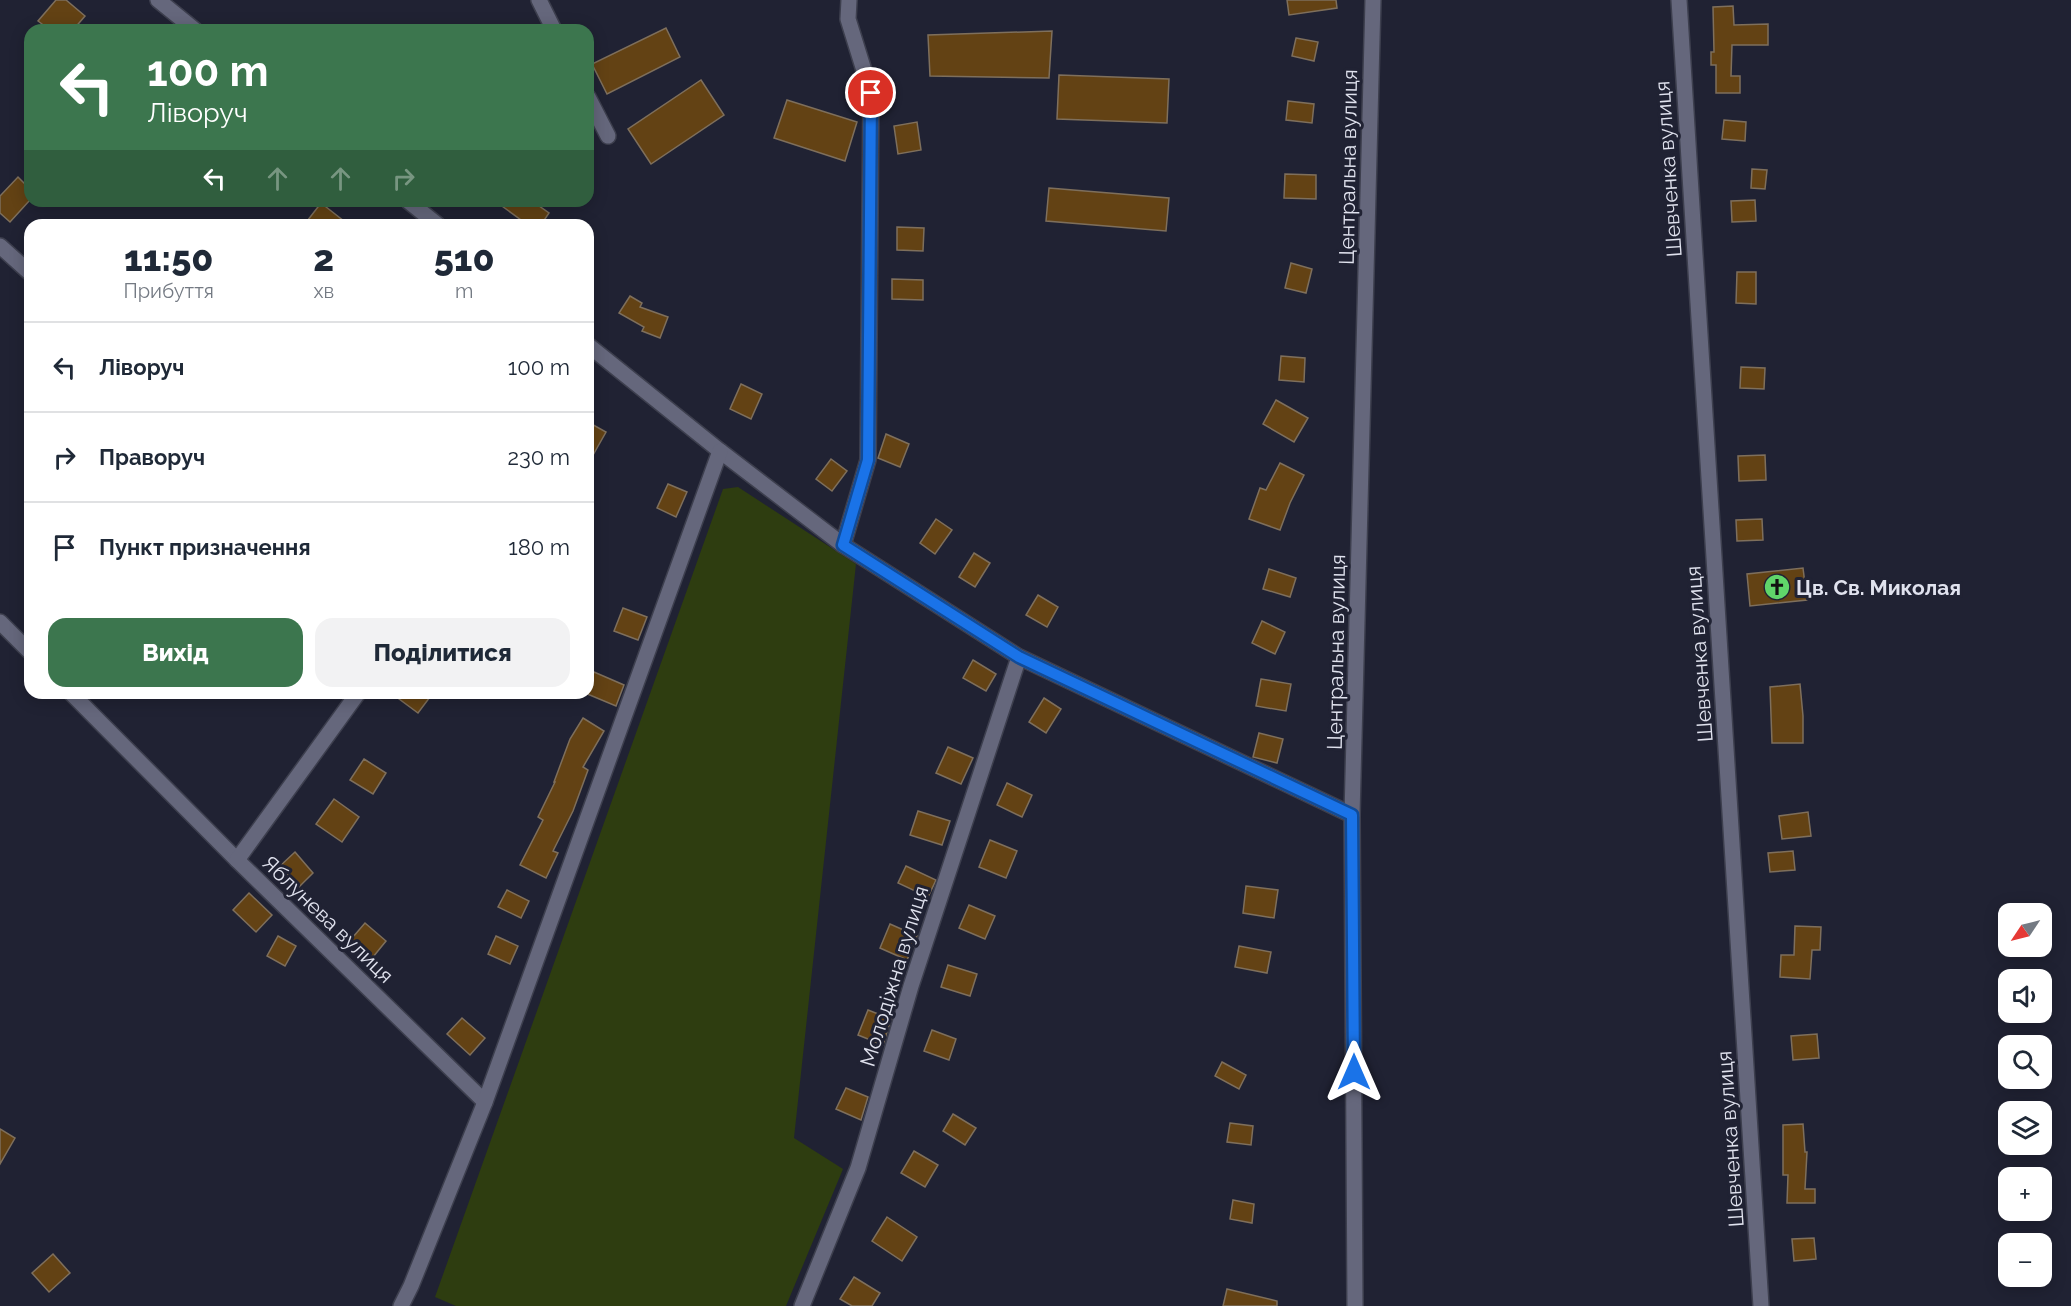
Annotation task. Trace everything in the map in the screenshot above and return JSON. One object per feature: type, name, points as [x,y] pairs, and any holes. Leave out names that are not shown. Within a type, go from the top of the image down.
[{"type":"street","points":[[158,0],[188,24]]},
{"type":"street","points":[[539,0],[551,24]]},
{"type":"street","points":[[843,545],[868,460],[871,93],[848,18],[849,0]]},
{"type":"street","name":"Центральна вулиця","points":[[1355,1306],[1352,815],[1373,0]]},
{"type":"street","name":"Шевченка вулиця","points":[[1679,0],[1761,1306]]},
{"type":"street","points":[[594,109],[608,136]]},
{"type":"street","points":[[416,207],[430,219]]},
{"type":"street","points":[[0,246],[24,268]]},
{"type":"street","points":[[594,350],[720,451],[843,545],[1019,657],[1352,815]]},
{"type":"street","points":[[400,1306],[411,1286],[485,1102],[720,451]]},
{"type":"street","points":[[0,622],[24,646]]},
{"type":"street","name":"Молодіжна вулиця","points":[[802,1306],[858,1168],[911,986],[1019,657]]},
{"type":"street","points":[[77,699],[237,860]]},
{"type":"street","name":"Яблунева вулиця","points":[[354,699],[237,860],[485,1102]]},
{"type":"green space","points":[[738,487],[856,564],[794,1138],[843,1169],[786,1306],[456,1306],[435,1297],[723,489]]},
{"type":"building","points":[[56,0],[66,0],[85,16],[78,24],[42,24],[38,21]]},
{"type":"building","points":[[1287,0],[1336,0],[1337,8],[1289,15]]},
{"type":"building","points":[[1733,6],[1734,25],[1768,24],[1768,45],[1732,45],[1731,76],[1740,76],[1740,93],[1716,93],[1716,65],[1711,65],[1711,52],[1714,52],[1713,7]]},
{"type":"building","points":[[666,28],[680,57],[607,94],[594,68],[594,63]]},
{"type":"building","points":[[1052,31],[1049,78],[930,76],[928,35]]},
{"type":"building","points":[[1296,38],[1318,42],[1314,61],[1292,56]]},
{"type":"building","points":[[1059,75],[1169,79],[1167,123],[1057,119]]},
{"type":"building","points":[[701,80],[724,115],[651,164],[628,129]]},
{"type":"building","points":[[787,100],[857,122],[845,161],[774,138]]},
{"type":"building","points":[[1288,101],[1314,104],[1312,123],[1286,120]]},
{"type":"building","points":[[1724,120],[1746,122],[1745,141],[1722,139]]},
{"type":"building","points":[[917,122],[921,150],[898,154],[894,126]]},
{"type":"building","points":[[1752,169],[1767,170],[1765,189],[1751,188]]},
{"type":"building","points":[[1285,174],[1316,175],[1316,199],[1284,198]]},
{"type":"building","points":[[18,177],[24,183],[24,207],[10,222],[0,213],[0,196]]},
{"type":"building","points":[[1049,188],[1169,198],[1166,231],[1046,221]]},
{"type":"building","points":[[1755,200],[1756,221],[1732,222],[1731,201]]},
{"type":"building","points":[[318,207],[326,207],[341,219],[309,219]]},
{"type":"building","points":[[503,207],[540,207],[549,213],[545,219],[520,219]]},
{"type":"building","points":[[897,227],[924,228],[923,251],[897,250]]},
{"type":"building","points":[[1291,263],[1312,269],[1306,293],[1285,288]]},
{"type":"building","points":[[1737,272],[1756,272],[1756,304],[1736,303]]},
{"type":"building","points":[[892,279],[923,280],[923,300],[892,299]]},
{"type":"building","points":[[630,296],[642,303],[640,307],[668,317],[660,338],[642,331],[644,327],[619,313]]},
{"type":"building","points":[[1281,356],[1305,358],[1304,382],[1279,380]]},
{"type":"building","points":[[1741,367],[1765,368],[1764,389],[1740,388]]},
{"type":"building","points":[[741,384],[762,394],[751,419],[730,409]]},
{"type":"building","points":[[1276,400],[1308,418],[1294,442],[1263,424]]},
{"type":"building","points":[[594,425],[606,432],[594,453]]},
{"type":"building","points":[[886,434],[909,444],[900,467],[878,458]]},
{"type":"building","points":[[1765,455],[1766,480],[1739,481],[1738,456]]},
{"type":"building","points":[[831,459],[847,471],[832,491],[816,479]]},
{"type":"building","points":[[1280,463],[1304,475],[1280,530],[1249,519],[1260,488],[1266,490]]},
{"type":"building","points":[[668,484],[687,492],[676,517],[657,508]]},
{"type":"building","points":[[936,519],[952,530],[935,554],[920,543]]},
{"type":"building","points":[[1762,519],[1763,540],[1737,541],[1736,520]]},
{"type":"building","points":[[974,553],[990,563],[975,587],[959,577]]},
{"type":"building","name":"Цв. Св. Миколая","points":[[1803,568],[1807,600],[1750,606],[1747,574]]},
{"type":"building","points":[[1269,569],[1296,578],[1290,597],[1263,589]]},
{"type":"building","points":[[1038,595],[1058,607],[1047,627],[1026,615]]},
{"type":"building","points":[[623,608],[647,617],[638,640],[614,631]]},
{"type":"building","points":[[1262,621],[1285,632],[1275,654],[1252,643]]},
{"type":"building","points":[[973,660],[996,674],[986,691],[963,678]]},
{"type":"building","points":[[594,672],[624,685],[616,706],[594,697]]},
{"type":"building","points":[[1261,679],[1291,684],[1286,711],[1256,706]]},
{"type":"building","points":[[1800,684],[1803,743],[1772,743],[1770,687]]},
{"type":"building","points":[[1044,698],[1061,709],[1046,733],[1029,722]]},
{"type":"building","points":[[399,699],[428,699],[418,713]]},
{"type":"building","points":[[583,718],[604,731],[583,767],[588,770],[573,811],[553,851],[558,853],[546,878],[520,865],[543,820],[538,817],[555,782],[570,739]]},
{"type":"building","points":[[1259,733],[1283,739],[1277,763],[1253,757]]},
{"type":"building","points":[[948,747],[973,758],[961,784],[936,773]]},
{"type":"building","points":[[364,759],[386,773],[373,794],[350,780]]},
{"type":"building","points":[[1007,783],[1032,795],[1022,817],[997,805]]},
{"type":"building","points":[[334,799],[359,817],[342,842],[316,824]]},
{"type":"building","points":[[918,811],[950,821],[942,845],[910,835]]},
{"type":"building","points":[[1808,812],[1811,836],[1782,839],[1779,816]]},
{"type":"building","points":[[990,840],[1017,851],[1006,878],[979,867]]},
{"type":"building","points":[[1793,851],[1795,870],[1770,872],[1768,853]]},
{"type":"building","points":[[295,852],[313,873],[299,887],[280,866]]},
{"type":"building","points":[[906,866],[936,880],[928,897],[898,883]]},
{"type":"building","points":[[1246,886],[1278,890],[1274,918],[1243,913]]},
{"type":"building","points":[[507,890],[529,901],[521,918],[498,907]]},
{"type":"building","points":[[249,893],[272,915],[256,932],[233,910]]},
{"type":"building","points":[[969,905],[995,916],[985,939],[959,928]]},
{"type":"building","points":[[365,923],[386,941],[369,962],[347,944]]},
{"type":"building","points":[[890,924],[917,936],[907,960],[880,948]]},
{"type":"building","points":[[1795,926],[1821,927],[1820,950],[1812,950],[1810,979],[1780,977],[1781,955],[1794,955]]},
{"type":"building","points":[[278,936],[296,946],[285,966],[267,956]]},
{"type":"building","points":[[496,936],[518,946],[510,964],[488,954]]},
{"type":"building","points":[[1239,946],[1271,952],[1267,973],[1235,967]]},
{"type":"building","points":[[948,965],[977,974],[970,996],[941,987]]},
{"type":"building","points":[[868,1010],[891,1019],[883,1045],[858,1035]]},
{"type":"building","points":[[462,1018],[485,1038],[470,1055],[447,1034]]},
{"type":"building","points":[[932,1030],[956,1039],[949,1060],[924,1051]]},
{"type":"building","points":[[1817,1034],[1819,1058],[1793,1060],[1791,1036]]},
{"type":"building","points":[[1222,1062],[1246,1075],[1239,1089],[1215,1076]]},
{"type":"building","points":[[846,1088],[868,1097],[861,1120],[836,1109]]},
{"type":"building","points":[[953,1114],[976,1128],[965,1145],[943,1131]]},
{"type":"building","points":[[1230,1123],[1253,1126],[1251,1145],[1227,1142]]},
{"type":"building","points":[[1803,1124],[1805,1152],[1807,1152],[1805,1189],[1815,1189],[1815,1203],[1787,1203],[1788,1175],[1783,1175],[1783,1125]]},
{"type":"building","points":[[0,1129],[15,1138],[0,1164]]},
{"type":"building","points":[[914,1151],[938,1165],[925,1187],[901,1173]]},
{"type":"building","points":[[1233,1200],[1254,1204],[1252,1223],[1230,1219]]},
{"type":"building","points":[[887,1217],[917,1237],[902,1261],[872,1241]]},
{"type":"building","points":[[1814,1238],[1816,1259],[1794,1261],[1792,1239]]},
{"type":"building","points":[[53,1254],[70,1273],[49,1292],[32,1273]]},
{"type":"building","points":[[854,1277],[880,1293],[872,1306],[852,1306],[840,1299]]},
{"type":"building","points":[[1227,1289],[1277,1301],[1277,1306],[1223,1306]]},
{"type":"place","name":"Цв. Св. Миколая","points":[[1777,587]]},
{"type":"route","points":[[871,93],[868,460],[843,545],[1019,657],[1352,815],[1354,1072]]}]
